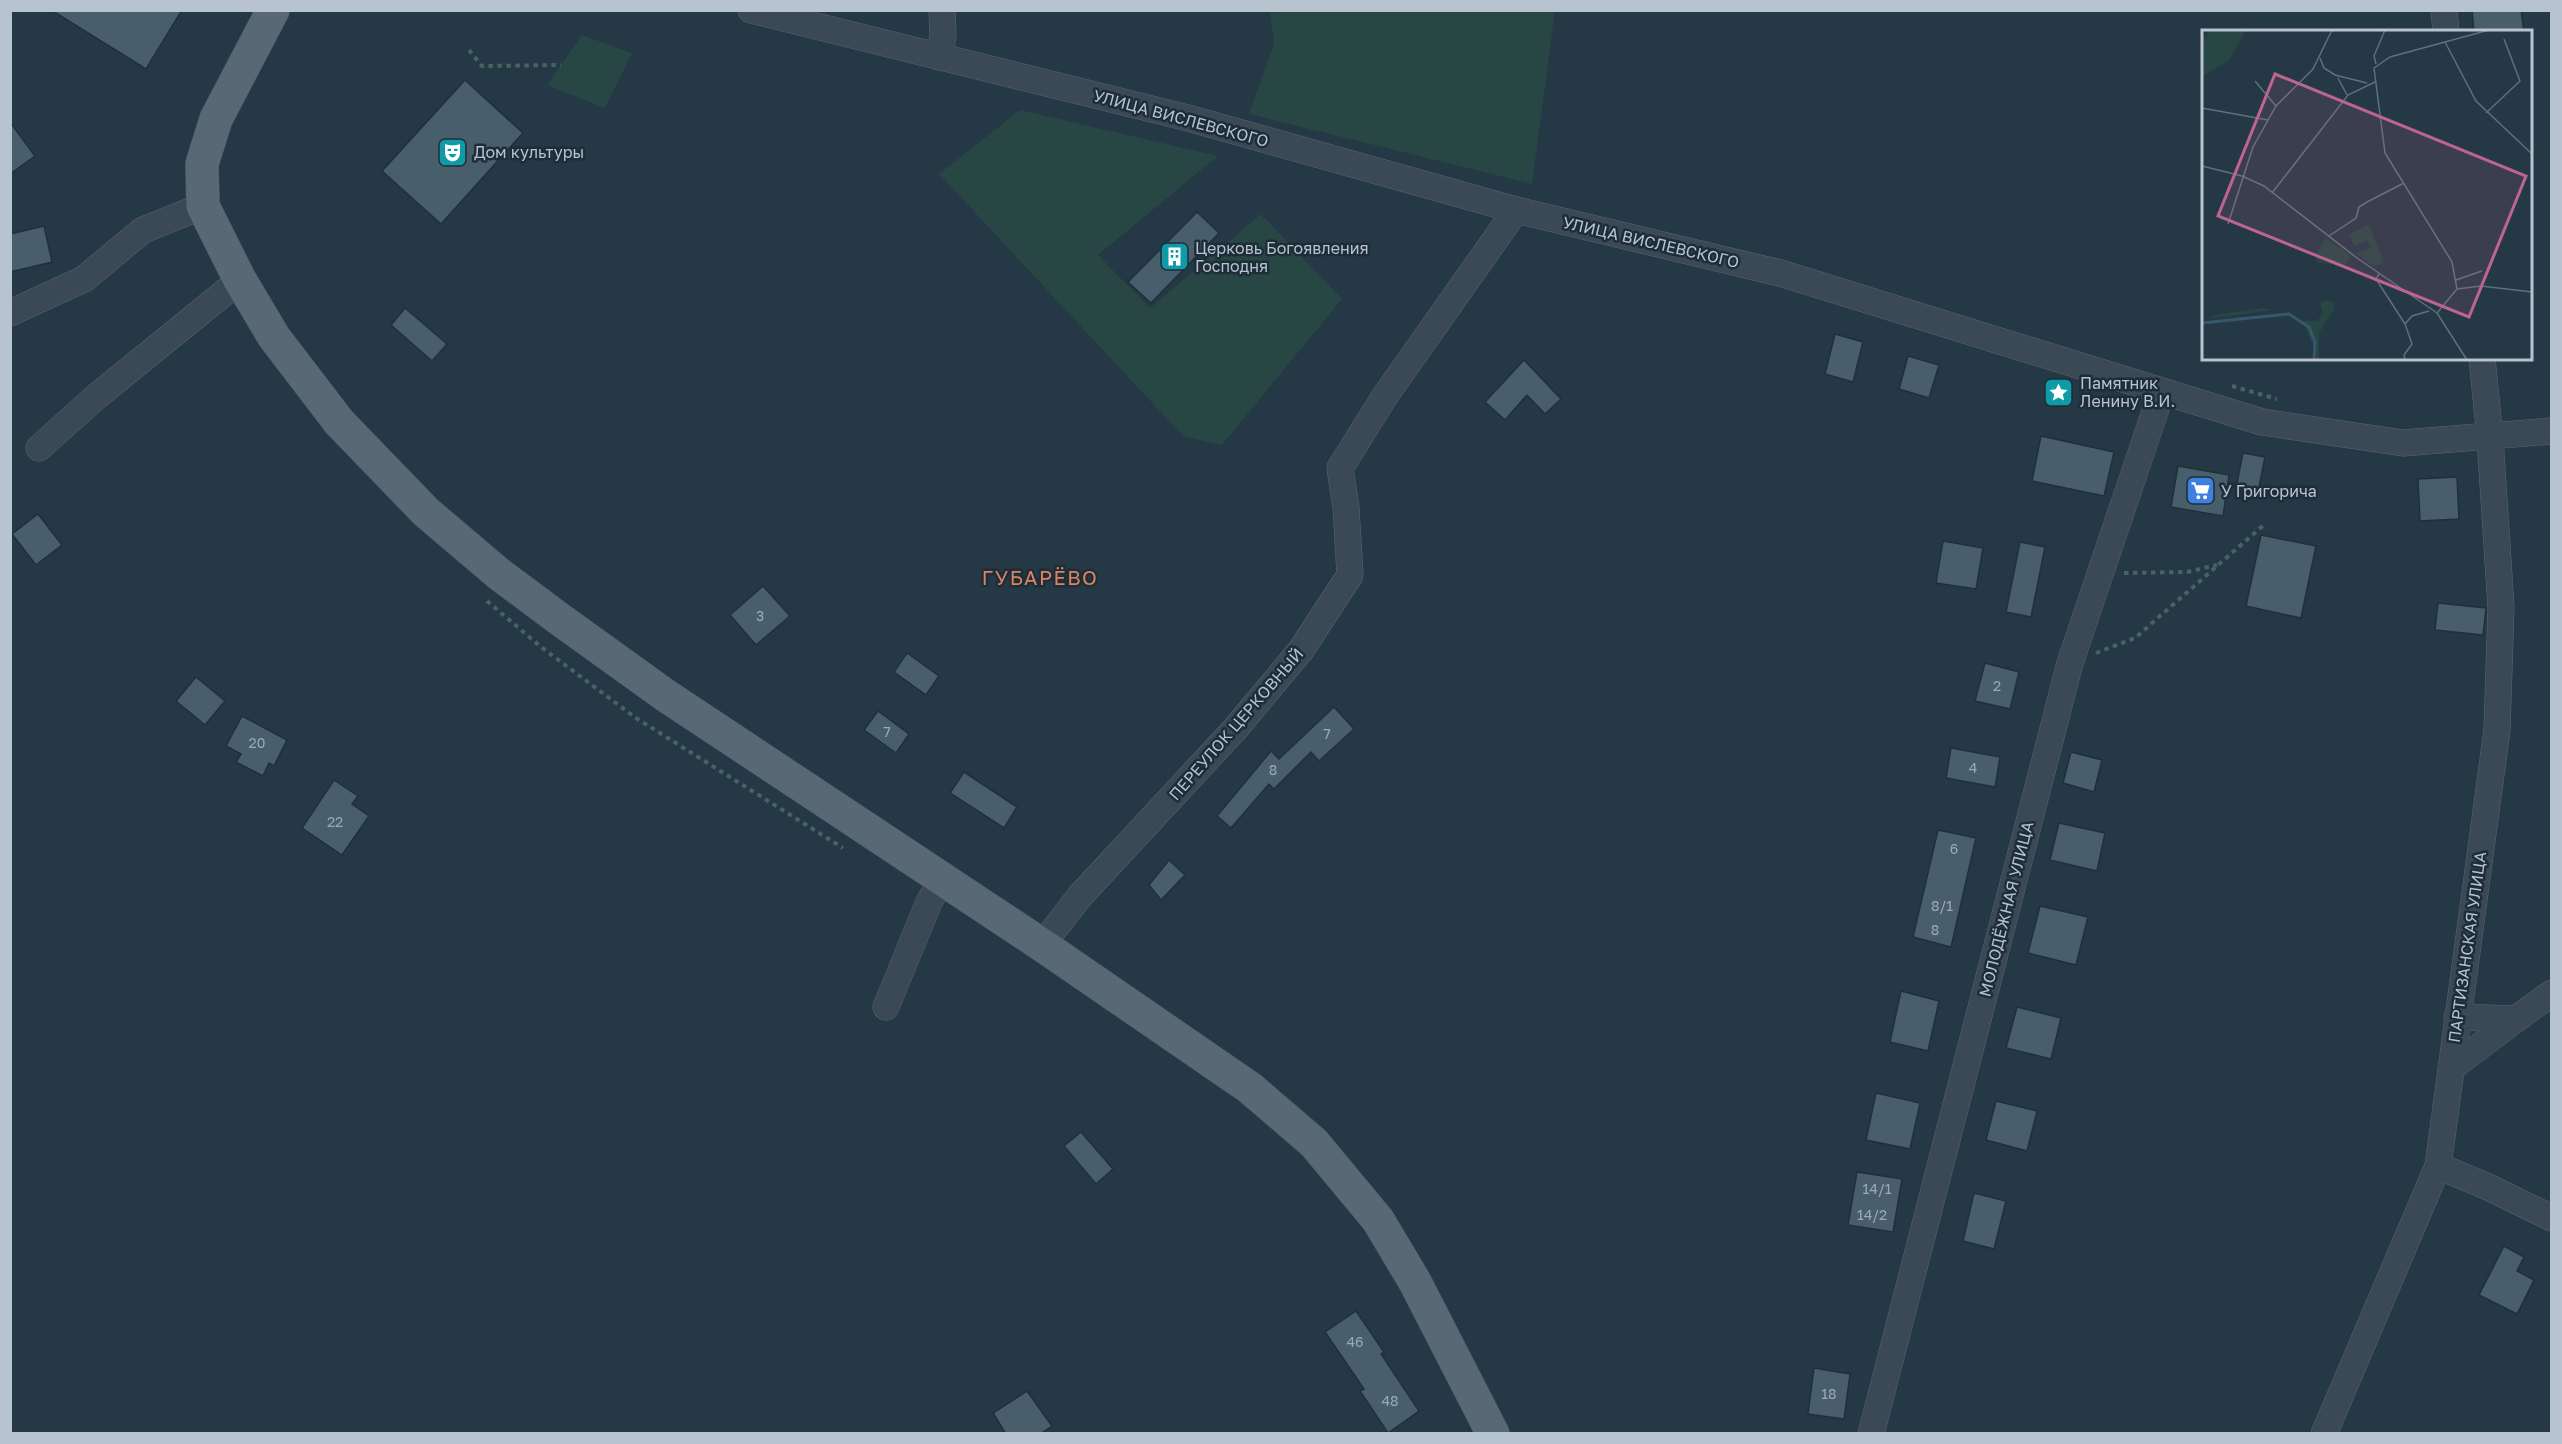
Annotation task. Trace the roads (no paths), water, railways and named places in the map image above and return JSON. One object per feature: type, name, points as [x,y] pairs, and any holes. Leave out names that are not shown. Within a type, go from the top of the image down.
[{"type":"main road","points":[[273,10],[216,119],[202,164],[204,206],[240,280],[274,337],[339,422],[426,512],[499,574],[664,695],[943,878],[1250,1088],[1314,1143],[1378,1220],[1415,1282],[1493,1434]]},
{"type":"street","name":"УЛИЦА ВИСЛЕВСКОГО","points":[[751,10],[1188,118],[1516,210],[1780,273],[2262,422],[2403,443],[2490,438],[2552,431]]},
{"type":"street","points":[[939,57],[943,36],[942,10]]},
{"type":"street","points":[[2444,10],[2446,30]]},
{"type":"street","points":[[10,313],[84,279],[143,230],[204,206]]},
{"type":"street","name":"ПЕРЕУЛОК ЦЕРКОВНЫЙ","points":[[1042,945],[1080,896],[1235,729],[1301,650],[1350,575],[1346,508],[1340,468],[1385,396],[1516,210]]},
{"type":"street","points":[[39,448],[97,396],[240,280]]},
{"type":"street","name":"ПАРТИЗАНСКАЯ УЛИЦА","points":[[2324,1434],[2438,1166],[2497,730],[2501,607],[2490,438],[2482,360]]},
{"type":"street","name":"МОЛОДЁЖНАЯ УЛИЦА","points":[[1871,1434],[2070,663],[2162,392]]},
{"type":"street","points":[[886,1007],[929,902],[943,878]]},
{"type":"street","points":[[2451,1068],[2552,993]]},
{"type":"street","points":[[2457,1017],[2516,1019]]},
{"type":"street","points":[[2438,1166],[2552,1218]]},
{"type":"place","name":"Дом культуры","points":[[453,152]]},
{"type":"place","name":"Церковь Богоявления Господня","points":[[1174,257]]},
{"type":"place","name":"Памятник Ленину В.И.","points":[[2059,392]]},
{"type":"place","name":"У Григорича","points":[[2200,491]]},
{"type":"district","name":"ГУБАРЁВО","points":[[1040,578]]}]
